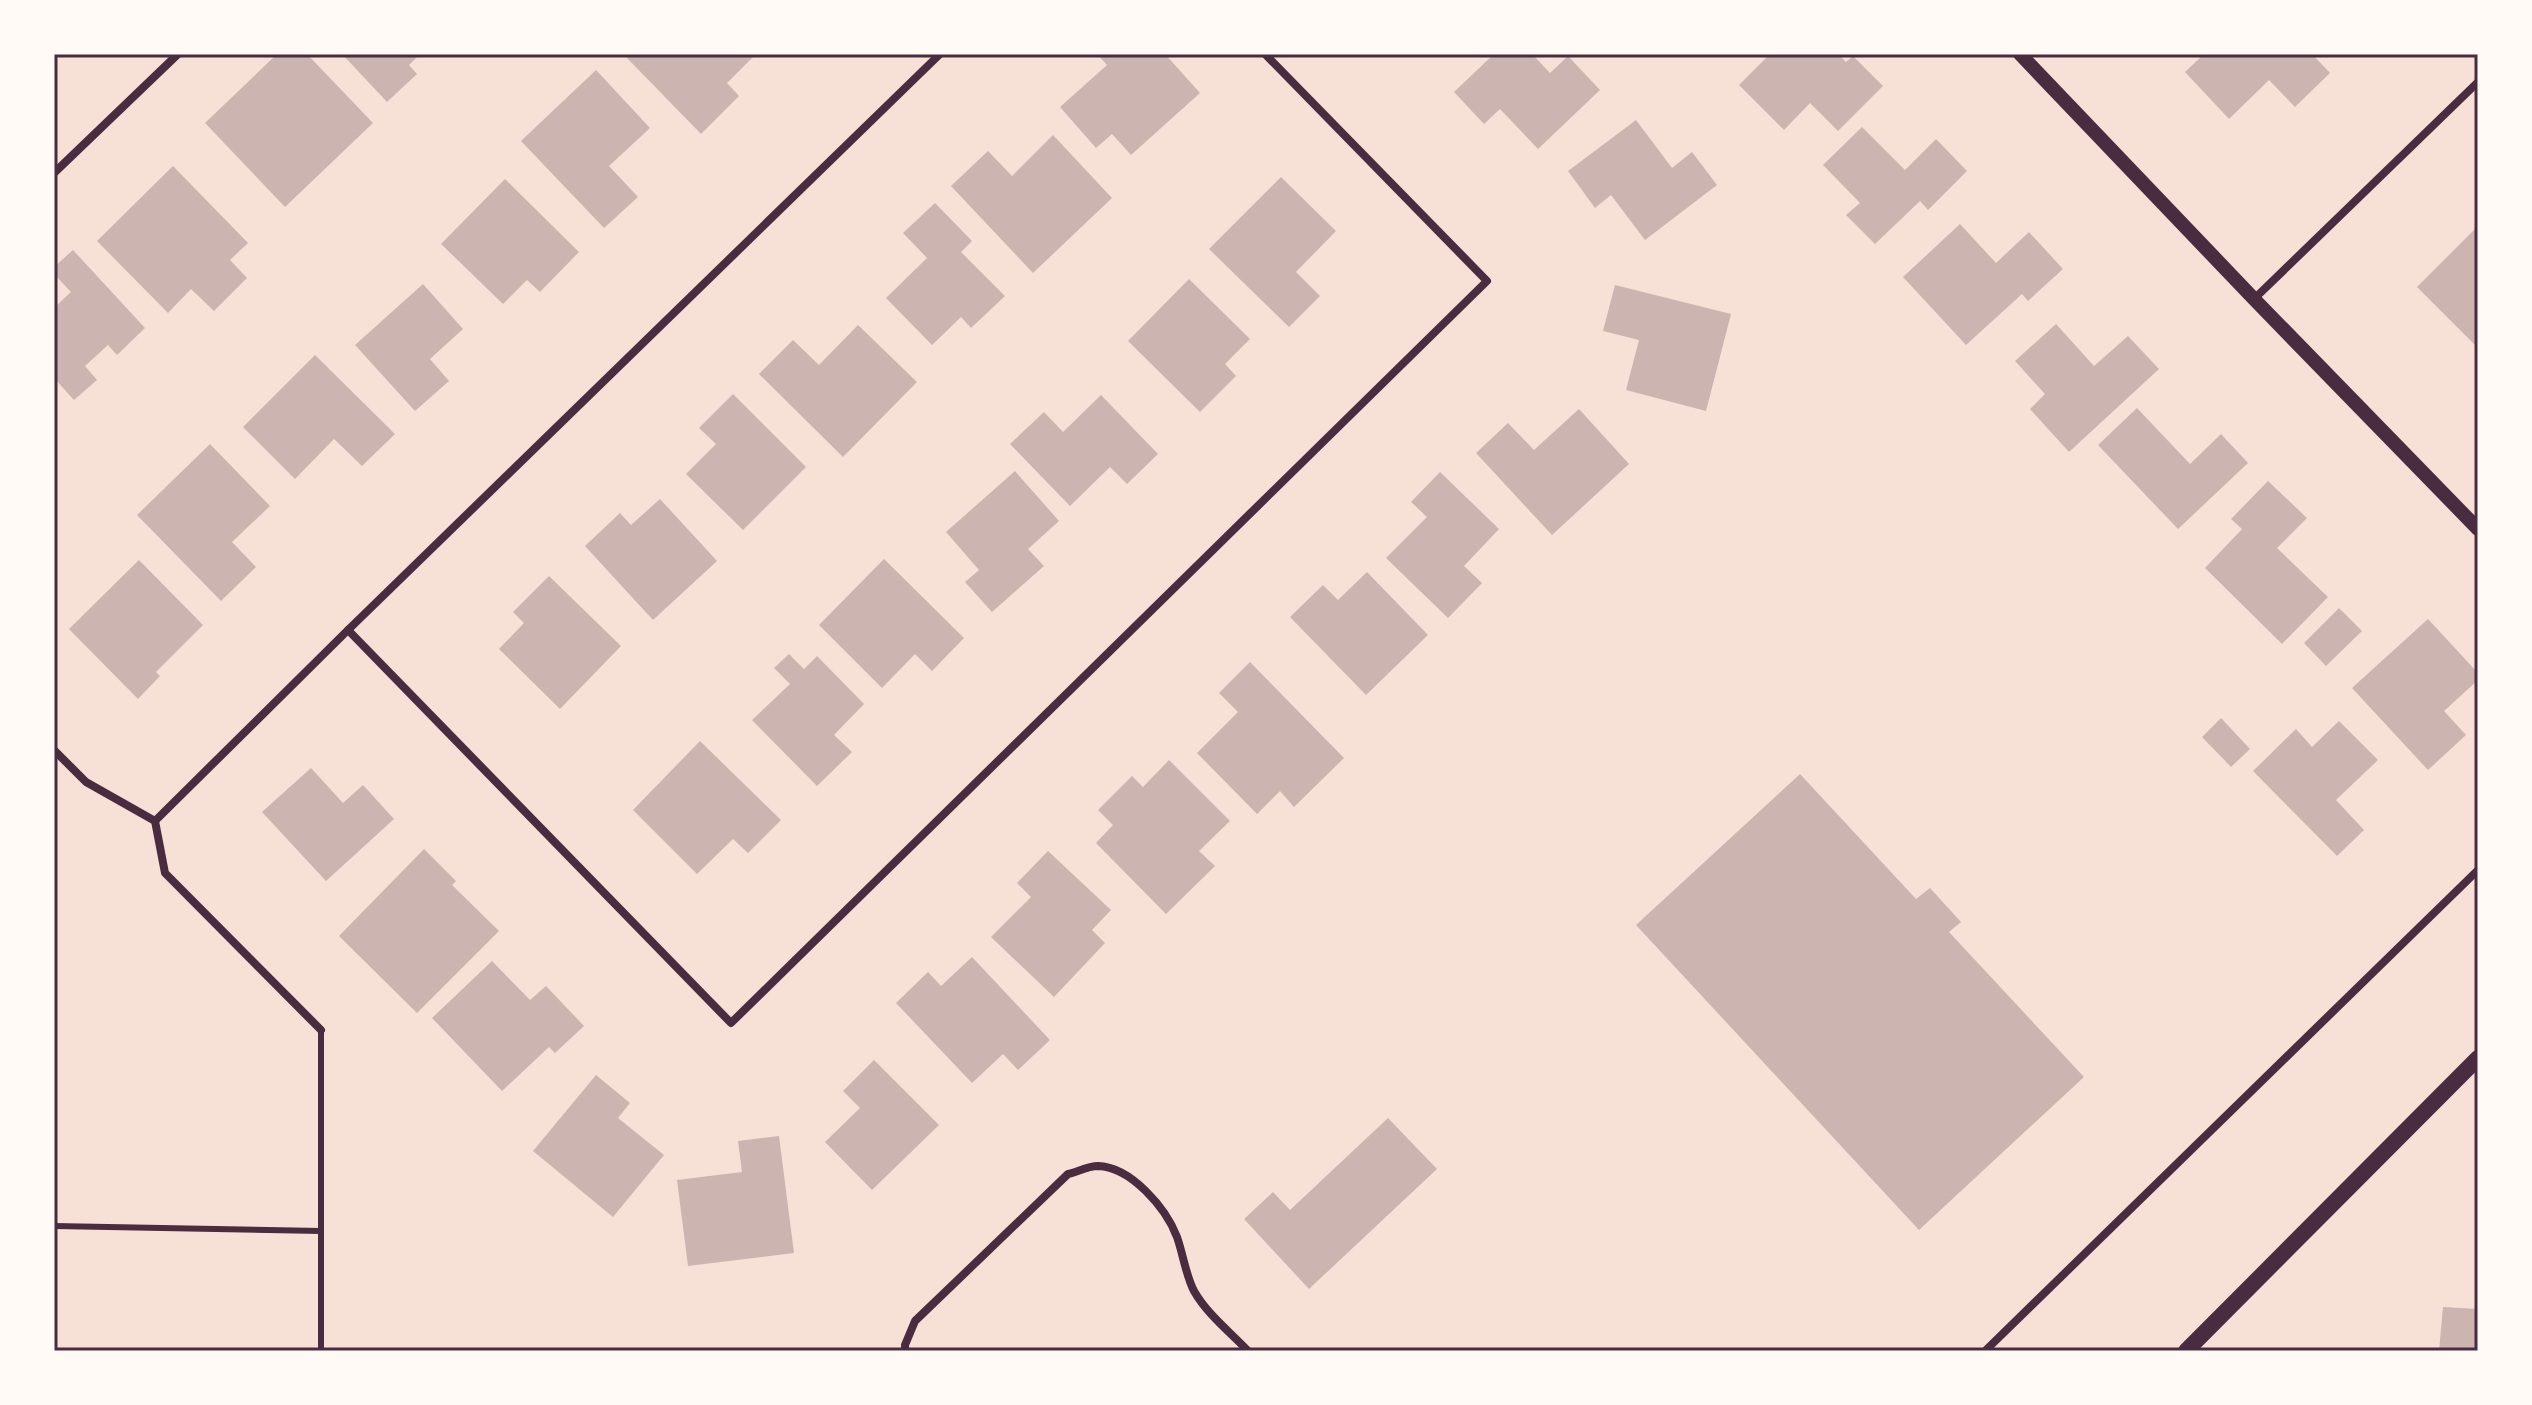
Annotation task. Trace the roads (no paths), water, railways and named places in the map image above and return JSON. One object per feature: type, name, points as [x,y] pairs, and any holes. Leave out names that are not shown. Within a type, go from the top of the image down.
[{"type":"main road","points":[[2186,1351],[2478,1058]]},
{"type":"street","points":[[54,173],[178,54]]},
{"type":"street","points":[[155,821],[940,54]]},
{"type":"street","points":[[348,630],[731,1023],[1487,281],[1265,54]]},
{"type":"street","points":[[2020,54],[2478,529]]},
{"type":"street","points":[[2254,299],[2478,82]]},
{"type":"street","points":[[54,750],[86,782],[155,821],[165,873],[321,1030]]},
{"type":"street","points":[[1985,1351],[2478,870]]},
{"type":"street","points":[[905,1351],[915,1321],[1068,1174],[1095,1166],[1116,1169],[1142,1188],[1164,1210],[1176,1233],[1193,1289],[1214,1317],[1248,1351]]},
{"type":"lane","points":[[321,1030],[321,1351]]},
{"type":"lane","points":[[54,1226],[321,1231]]}]
